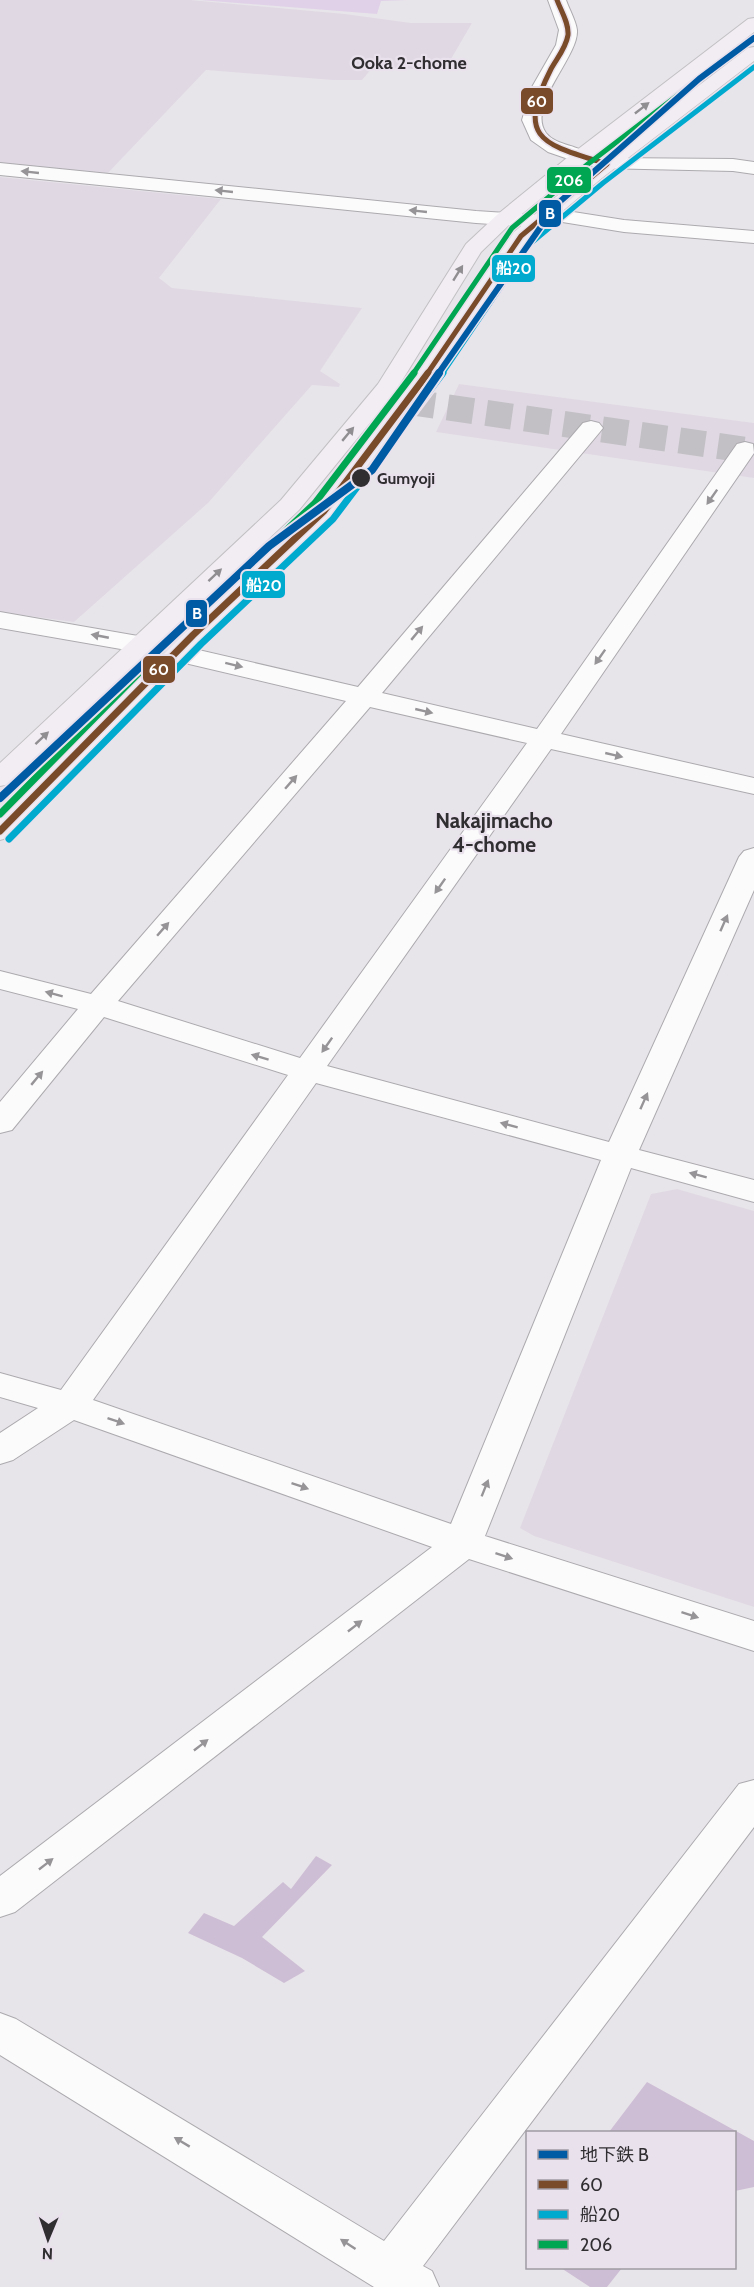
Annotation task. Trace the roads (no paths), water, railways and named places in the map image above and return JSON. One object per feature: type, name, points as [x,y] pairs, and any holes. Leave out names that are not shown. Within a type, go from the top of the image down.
[{"type":"main road","points":[[0,778],[290,505],[387,387],[473,249],[505,218],[580,157],[754,23]]},
{"type":"main road","points":[[0,831],[178,651],[324,511],[417,391],[521,236],[607,164],[754,52]]},
{"type":"street","points":[[557,0],[568,30],[565,45],[542,87],[532,120],[538,136],[555,148],[607,164],[733,165],[754,168]]},
{"type":"street","points":[[0,169],[505,218],[544,218],[754,237]]},
{"type":"street","points":[[0,1123],[591,428]]},
{"type":"street","points":[[0,1451],[70,1405],[544,739],[745,449]]},
{"type":"street","points":[[0,620],[53,627],[178,651],[364,697],[754,786]]},
{"type":"street","points":[[0,1900],[463,1543],[620,1154],[754,857]]},
{"type":"street","points":[[0,980],[98,1005],[308,1071],[754,1191]]},
{"type":"street","points":[[0,1384],[70,1405],[463,1543],[754,1636]]},
{"type":"street","points":[[0,2032],[402,2279],[754,1796]]},
{"type":"tunnel","points":[[409,402],[754,451]]},
{"type":"metro line","name":"B","points":[[0,798],[269,546],[372,470],[556,205],[699,79],[754,38]]},
{"type":"place","name":"Gumyoji","points":[[361,478]]},
{"type":"district","name":"Ooka 2-chome","points":[[409,63]]},
{"type":"district","name":"Nakajimacho 4-chome","points":[[494,833]]}]
